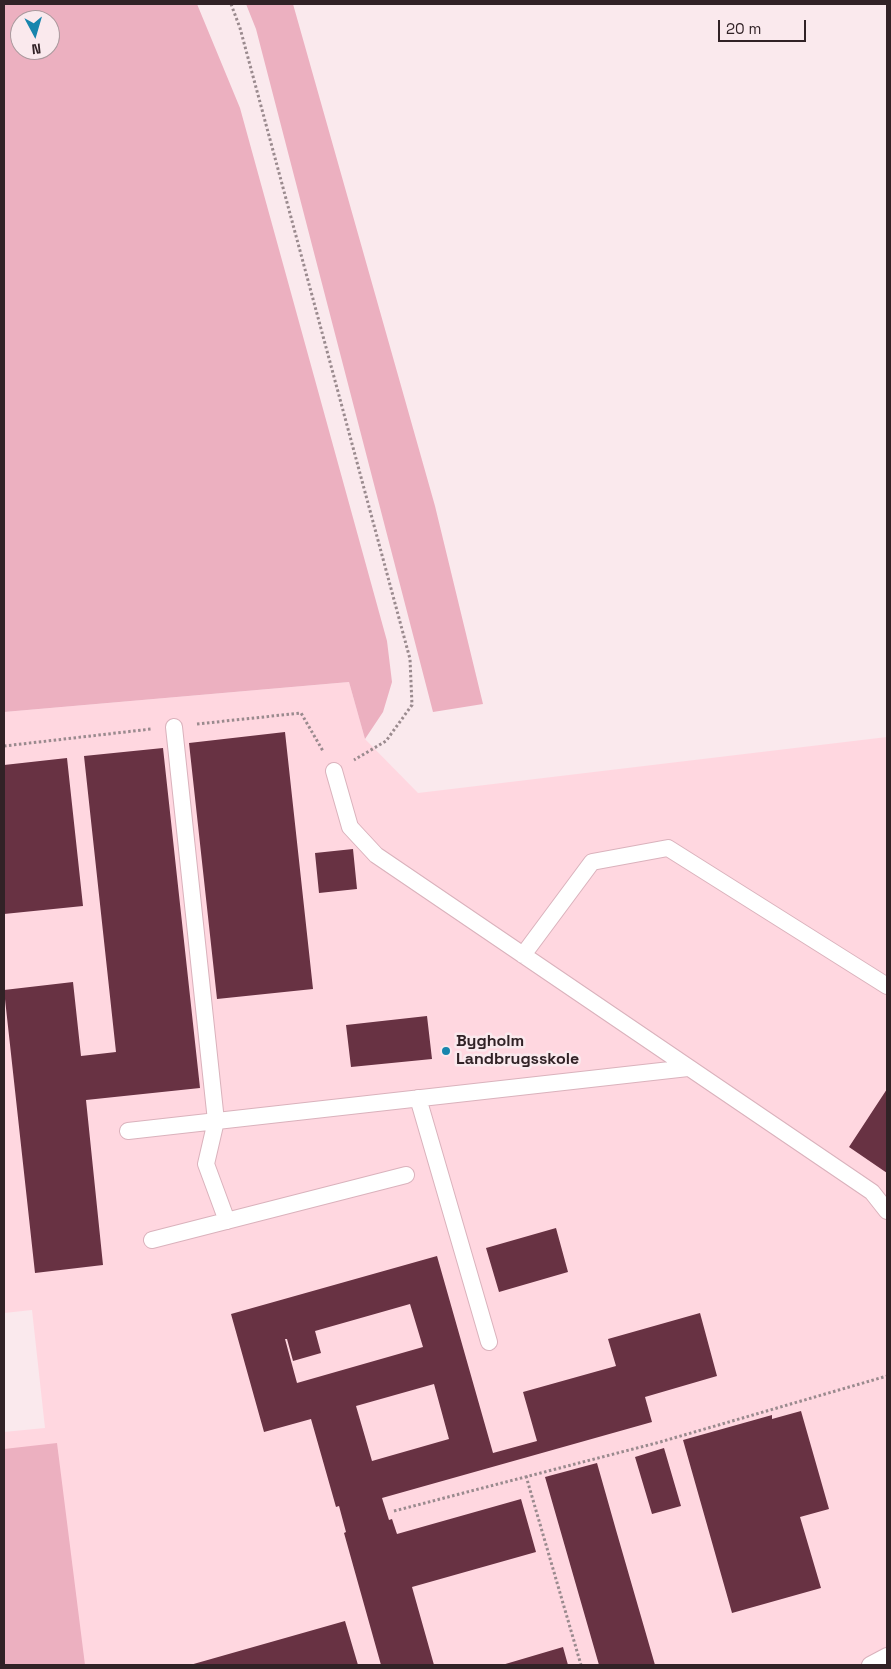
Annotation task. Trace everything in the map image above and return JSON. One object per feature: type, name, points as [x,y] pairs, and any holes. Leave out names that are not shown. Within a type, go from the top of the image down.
[{"type":"lane","points":[[174,727],[216,1121],[206,1164],[227,1221]]},
{"type":"lane","points":[[334,771],[350,827],[376,855],[872,1192],[887,1211]]},
{"type":"lane","points":[[523,955],[592,862],[668,848],[887,986]]},
{"type":"lane","points":[[128,1131],[688,1068]]},
{"type":"lane","points":[[418,1098],[489,1342]]},
{"type":"lane","points":[[152,1240],[406,1175]]},
{"type":"lane","points":[[870,1665],[887,1656]]},
{"type":"path","points":[[231,4],[243,37],[410,659],[412,705],[386,741],[334,771]]},
{"type":"path","points":[[394,1511],[660,1442],[887,1376]]},
{"type":"path","points":[[526,1476],[581,1665]]},
{"type":"shaded area","points":[[4,4],[197,4],[240,108],[387,641],[392,682],[383,712],[365,739],[349,682],[4,712]]},
{"type":"shaded area","points":[[246,4],[293,4],[435,506],[483,704],[433,712],[256,29]]},
{"type":"shaded area","name":"Bygholm Landbrugsskole","points":[[349,682],[365,739],[418,793],[887,737],[887,1665],[4,1665],[4,1432],[45,1428],[32,1310],[4,1313],[4,712]]},
{"type":"shaded area","points":[[57,1443],[85,1665],[4,1665],[4,1449]]},
{"type":"building","points":[[285,732],[313,989],[217,999],[189,743]]},
{"type":"building","points":[[163,748],[200,1088],[86,1100],[103,1265],[35,1273],[4,990],[73,982],[81,1056],[116,1052],[84,756]]},
{"type":"building","points":[[67,758],[83,906],[4,914],[4,765]]},
{"type":"building","points":[[353,849],[357,889],[319,893],[315,853]]},
{"type":"building","points":[[427,1016],[432,1059],[351,1067],[346,1025]]},
{"type":"building","points":[[887,1089],[887,1173],[849,1147]]},
{"type":"building","points":[[556,1228],[568,1272],[499,1292],[486,1248]]},
{"type":"building","points":[[437,1256],[493,1453],[537,1441],[523,1392],[616,1366],[608,1339],[700,1313],[717,1376],[645,1397],[652,1422],[382,1498],[389,1520],[392,1519],[397,1534],[521,1499],[536,1552],[412,1587],[434,1665],[381,1665],[344,1533],[346,1532],[339,1506],[336,1507],[311,1419],[264,1432],[231,1314]],"holes":[[[410,1304],[423,1347],[297,1383],[285,1339],[287,1339],[293,1361],[321,1353],[315,1331]],[[434,1384],[449,1439],[372,1461],[356,1406]]]},
{"type":"building","points":[[801,1411],[829,1509],[800,1517],[821,1588],[732,1613],[683,1440],[772,1415],[772,1419]]},
{"type":"building","points":[[664,1448],[681,1506],[652,1514],[635,1457]]},
{"type":"building","points":[[597,1463],[655,1665],[599,1665],[545,1477]]},
{"type":"building","points":[[345,1621],[358,1665],[190,1665]]},
{"type":"building","points":[[563,1647],[568,1665],[502,1665]]},
{"type":"place","name":"Bygholm Landbrugsskole","points":[[446,1051]]}]
